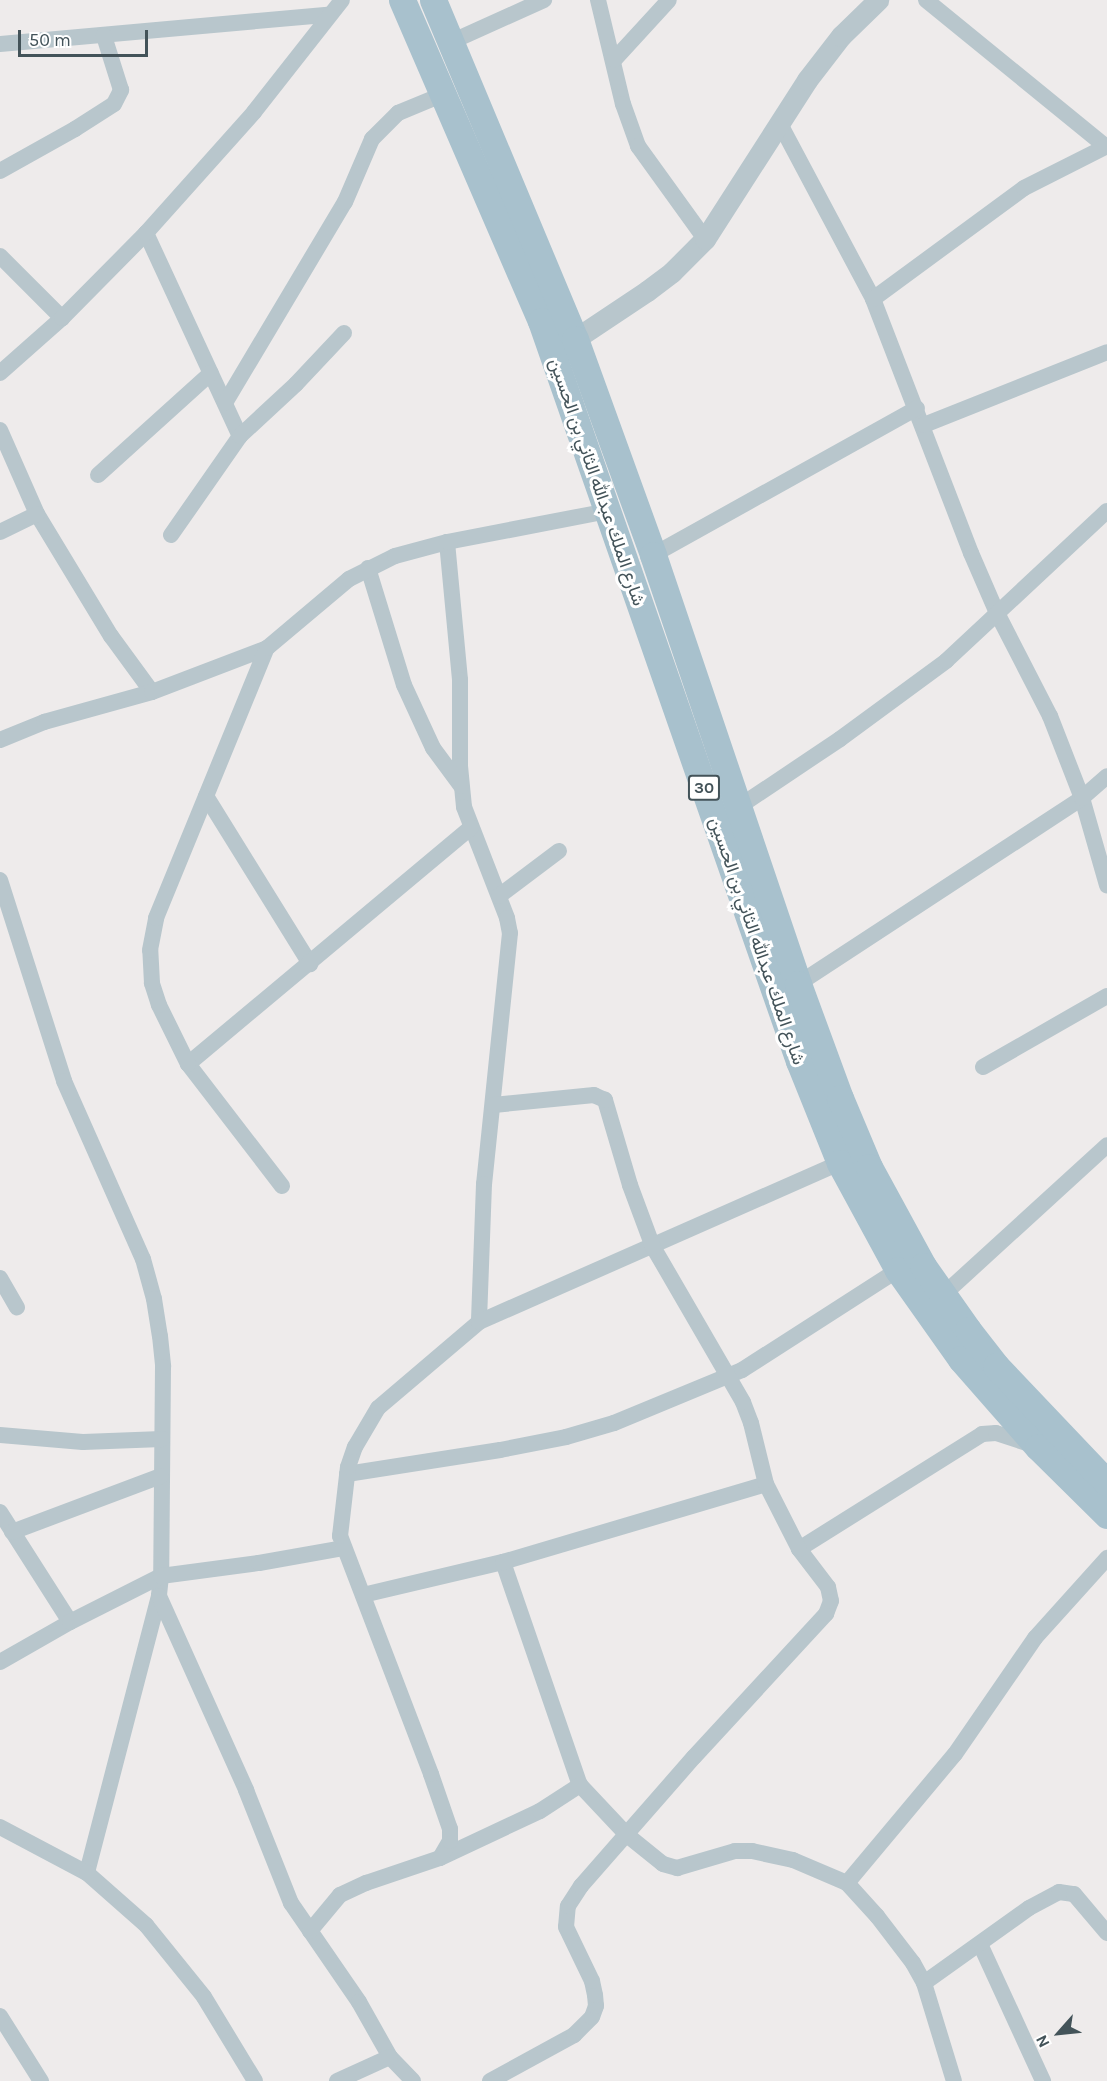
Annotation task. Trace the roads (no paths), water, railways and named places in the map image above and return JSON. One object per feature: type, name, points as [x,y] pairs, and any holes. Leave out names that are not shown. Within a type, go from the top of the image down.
[{"type":"main road","name":"شارع الملك عبدالله الثاني بن الحسين","points":[[402,0],[541,321],[799,1061],[840,1163],[898,1270],[961,1359],[1038,1447],[1107,1515]]},
{"type":"main road","name":"شارع الملك عبدالله الثاني بن الحسين","points":[[433,0],[453,41],[575,339],[740,806],[798,984],[840,1098],[869,1167],[900,1226],[943,1296],[996,1366],[1104,1473]]},
{"type":"main road","points":[[730,863],[755,853]]},
{"type":"main road","points":[[740,891],[765,881]]},
{"type":"street","points":[[0,373],[62,318],[146,233],[254,112],[342,0]]},
{"type":"street","points":[[453,41],[544,0]]},
{"type":"street","points":[[598,0],[614,60],[622,104],[638,146],[705,239]]},
{"type":"street","points":[[614,60],[669,0]]},
{"type":"street","points":[[575,339],[672,272],[705,239],[779,122],[841,36],[878,0]]},
{"type":"street","points":[[873,299],[1024,188],[1106,146],[926,0]]},
{"type":"street","points":[[0,44],[328,15]]},
{"type":"street","points":[[0,171],[114,104],[121,90],[104,36]]},
{"type":"street","points":[[225,403],[345,202],[372,139],[398,113],[444,94]]},
{"type":"street","points":[[779,122],[873,299],[924,425],[954,511],[997,613],[1050,716],[1082,798],[1107,885]]},
{"type":"street","points":[[146,233],[240,436]]},
{"type":"street","points":[[0,255],[62,318]]},
{"type":"street","points":[[171,535],[240,436],[288,392],[344,333]]},
{"type":"street","points":[[924,425],[1107,352]]},
{"type":"street","points":[[98,475],[211,373]]},
{"type":"street","points":[[653,555],[917,408]]},
{"type":"street","points":[[0,430],[37,513],[111,636],[152,692]]},
{"type":"street","points":[[0,740],[44,722],[152,692],[267,648],[321,601],[368,568],[395,556],[447,542],[608,511]]},
{"type":"street","points":[[740,806],[915,685],[1107,511]]},
{"type":"street","points":[[0,532],[37,513]]},
{"type":"street","points":[[447,542],[460,680],[461,786],[471,827],[499,896],[510,933],[484,1196],[480,1322]]},
{"type":"street","points":[[368,568],[404,685],[433,748],[461,786]]},
{"type":"street","points":[[267,648],[156,918],[150,950],[152,983],[159,1005],[188,1064],[282,1186]]},
{"type":"street","points":[[798,984],[1082,798],[1107,776]]},
{"type":"street","points":[[206,796],[310,964]]},
{"type":"street","points":[[188,1064],[471,827]]},
{"type":"street","points":[[499,896],[559,851]]},
{"type":"street","points":[[0,880],[64,1081],[143,1259],[160,1336],[163,1367],[159,1596],[87,1872]]},
{"type":"street","points":[[983,1067],[1107,996]]},
{"type":"street","points":[[490,2081],[574,2035],[592,2017],[596,2006],[592,1981],[570,1939],[565,1916],[568,1906],[581,1886],[826,1614],[831,1594],[800,1549],[766,1484],[752,1423],[729,1377],[653,1247],[630,1185],[602,1097],[594,1095],[493,1105]]},
{"type":"street","points":[[943,1296],[1107,1145]]},
{"type":"street","points":[[440,1858],[447,1850],[450,1829],[391,1665],[343,1548],[341,1513],[346,1474],[355,1447],[378,1408],[480,1322],[840,1163]]},
{"type":"street","points":[[346,1474],[459,1458],[566,1437],[614,1423],[729,1377],[898,1270]]},
{"type":"street","points":[[0,1278],[17,1306]]},
{"type":"street","points":[[800,1549],[982,1434],[996,1433],[1038,1447]]},
{"type":"street","points":[[0,1435],[83,1442],[162,1439]]},
{"type":"street","points":[[12,1532],[161,1476]]},
{"type":"street","points":[[363,1595],[503,1562],[766,1484]]},
{"type":"street","points":[[0,1512],[70,1622]]},
{"type":"street","points":[[0,1662],[70,1622],[161,1576],[259,1563],[343,1548]]},
{"type":"street","points":[[847,1883],[955,1754],[1035,1638],[1107,1558]]},
{"type":"street","points":[[503,1562],[580,1785],[627,1835],[663,1864],[677,1868],[735,1851],[752,1851],[793,1860],[847,1883],[897,1941],[924,1983],[954,2081]]},
{"type":"street","points":[[159,1596],[246,1790],[281,1883],[310,1931],[359,2002],[390,2057],[413,2081]]},
{"type":"street","points":[[310,1931],[332,1903],[351,1889],[440,1858],[531,1815],[580,1785]]},
{"type":"street","points":[[0,1827],[87,1872],[146,1925],[204,1997],[255,2081]]},
{"type":"street","points":[[924,1983],[1029,1908],[1059,1892],[1074,1894],[1106,1931]]},
{"type":"street","points":[[980,1944],[1043,2081]]},
{"type":"street","points":[[0,2016],[41,2081]]},
{"type":"street","points":[[337,2081],[390,2057]]}]
